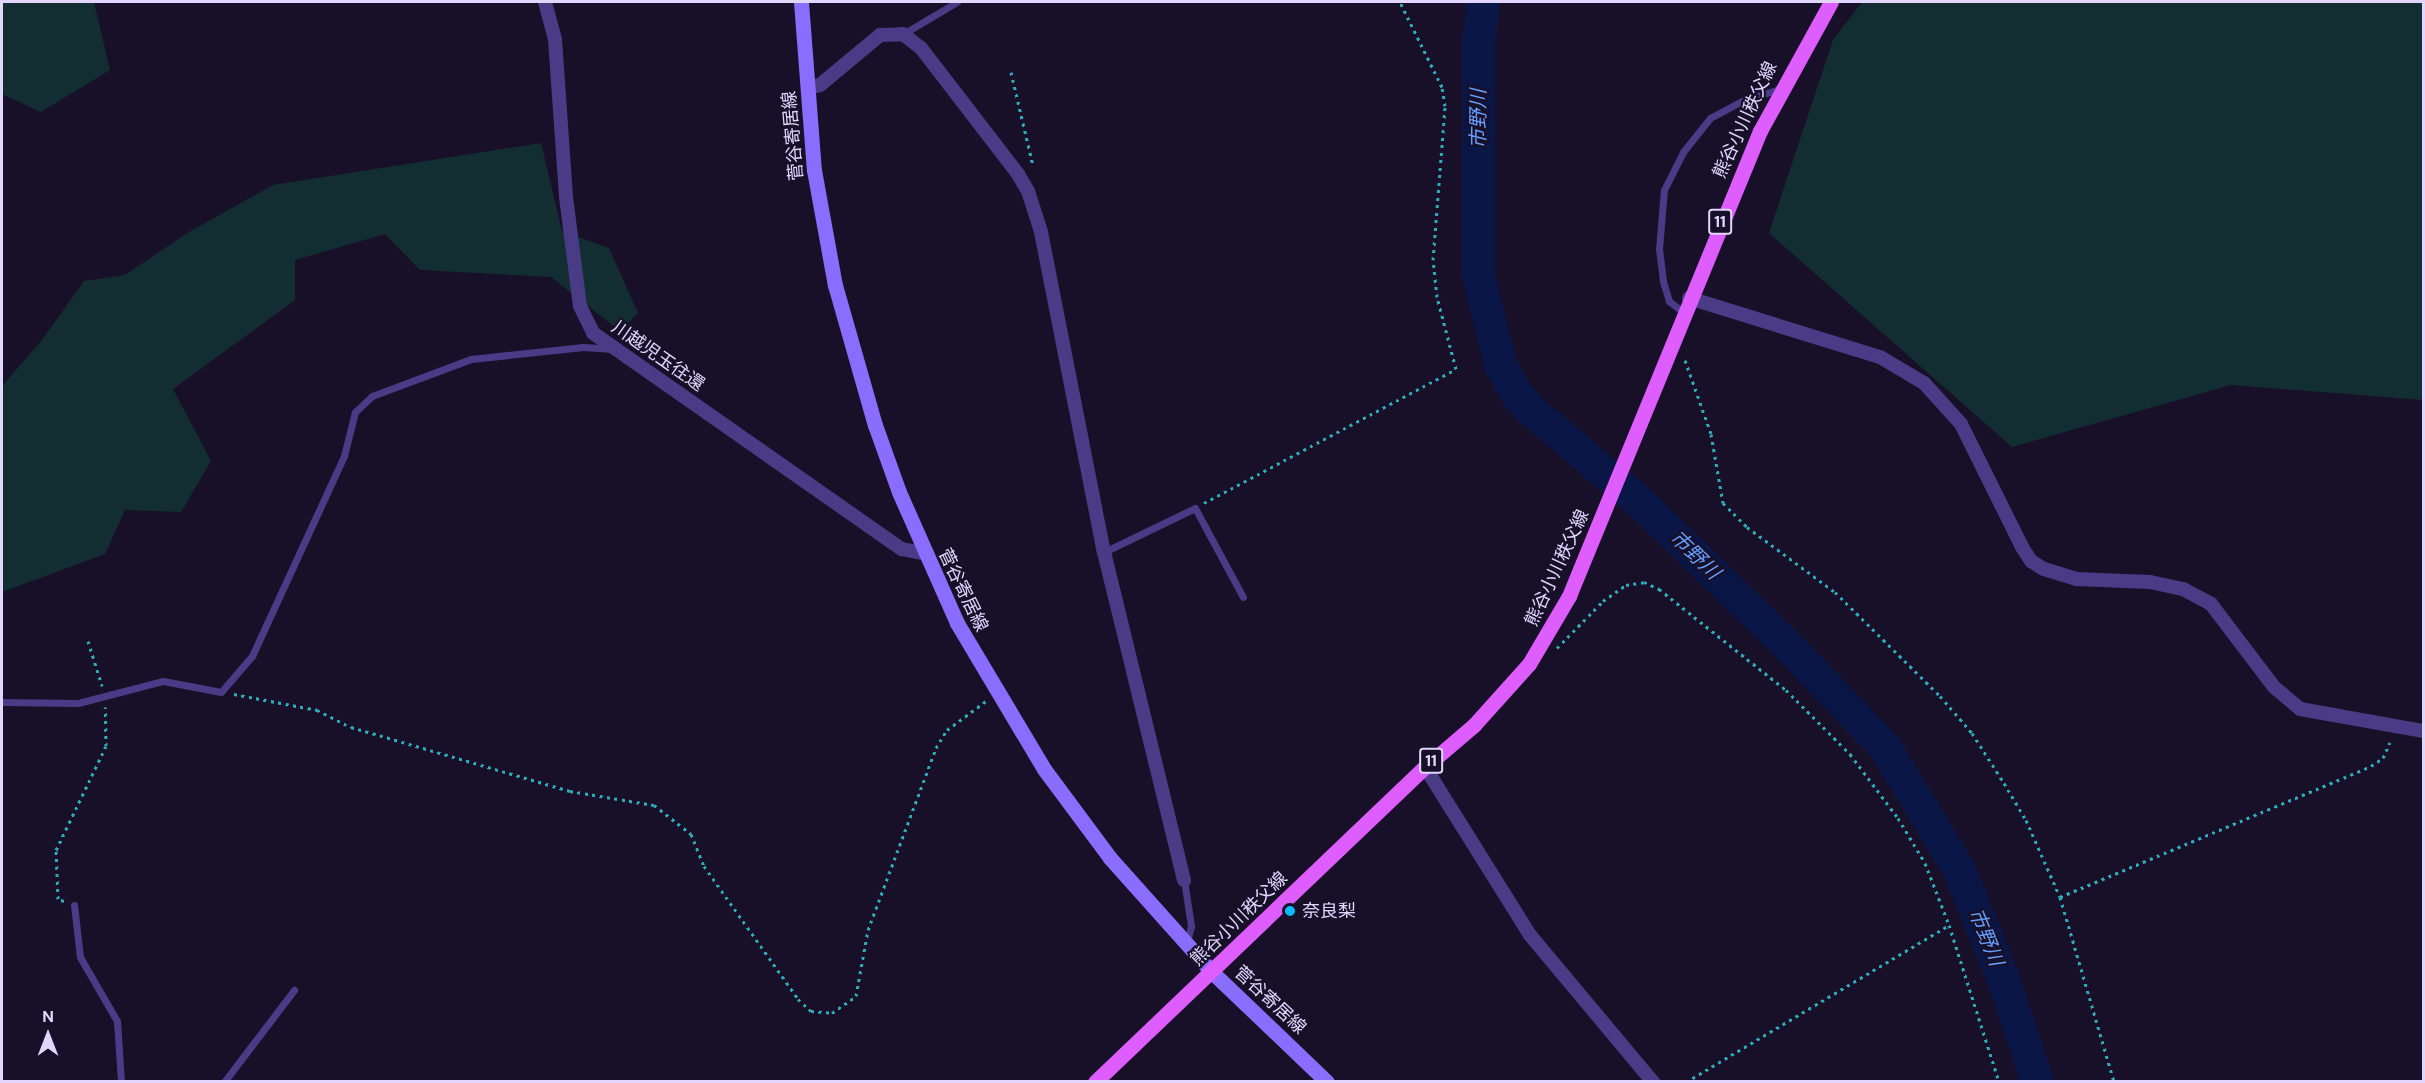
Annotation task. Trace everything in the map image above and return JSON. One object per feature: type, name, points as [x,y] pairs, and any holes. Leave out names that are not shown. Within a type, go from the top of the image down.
[{"type":"main road","name":"菅谷寄居線","points":[[801,2],[814,170],[835,285],[875,425],[923,553],[996,693],[1077,816],[1186,945],[1327,1082]]},
{"type":"main road","name":"熊谷小川秩父線","points":[[1095,1082],[1425,766],[1474,725],[1529,664],[1550,633],[1603,516],[1674,333],[1779,89],[1831,2]]},
{"type":"street","name":"川越児玉往還","points":[[545,2],[555,39],[566,197],[580,306],[594,333],[902,549],[923,553]]},
{"type":"street","points":[[808,88],[820,85],[880,35],[903,34],[921,48],[1018,174],[1028,191],[1041,232],[1104,552],[1184,880]]},
{"type":"street","points":[[1686,305],[1880,357],[1905,370],[1940,396],[1961,424],[2031,561],[2057,576],[2164,584],[2199,596],[2211,604],[2274,687],[2300,709],[2393,727],[2424,730]]},
{"type":"street","points":[[1425,766],[1530,935],[1653,1082]]},
{"type":"lane","points":[[903,34],[957,2]]},
{"type":"lane","points":[[1686,305],[1669,301],[1663,282],[1659,249],[1664,190],[1683,152],[1710,118],[1744,100],[1779,89]]},
{"type":"lane","points":[[2,702],[78,703],[163,681],[221,692],[252,656],[344,456],[355,412],[372,396],[471,359],[584,347],[617,350]]},
{"type":"lane","points":[[1104,552],[1195,508],[1243,597]]},
{"type":"lane","points":[[1184,880],[1191,926],[1186,945]]},
{"type":"lane","points":[[74,905],[80,957],[117,1021],[121,1082]]},
{"type":"lane","points":[[224,1082],[294,990]]},
{"type":"path","points":[[1195,508],[1456,369],[1437,297],[1433,260],[1445,106],[1442,87],[1400,2]]},
{"type":"path","points":[[1011,72],[1034,168]]},
{"type":"path","points":[[1674,333],[1712,434],[1723,503],[1747,527],[1835,591],[1940,696],[1972,734],[2026,820],[2060,897],[2114,1082]]},
{"type":"path","points":[[1554,650],[1603,601],[1626,585],[1644,582],[1659,589],[1786,690],[1850,754],[1898,818],[1924,863],[1949,925],[1999,1082]]},
{"type":"path","points":[[74,905],[58,899],[56,850],[106,746],[105,696],[88,640]]},
{"type":"path","points":[[221,692],[317,710],[351,727],[570,791],[654,805],[691,834],[704,866],[798,999],[811,1011],[832,1013],[856,996],[868,930],[936,748],[947,730],[996,693]]},
{"type":"path","points":[[2060,897],[2371,766],[2384,758],[2393,727]]},
{"type":"path","points":[[1686,1082],[1949,925]]},
{"type":"green space","points":[[2,2],[94,2],[110,70],[41,112],[2,94]]},
{"type":"green space","points":[[1862,2],[2423,2],[2423,400],[2231,385],[2012,447],[1769,233],[1833,40]]},
{"type":"green space","points":[[541,143],[562,231],[609,248],[638,313],[620,331],[551,277],[420,270],[385,234],[295,260],[295,300],[173,389],[211,461],[181,512],[125,510],[105,554],[2,592],[2,386],[42,340],[84,281],[125,275],[189,232],[273,185]]},
{"type":"waterway","name":"市野川","points":[[1483,2],[1478,42],[1478,275],[1500,364],[1516,393],[1531,410],[1644,506],[1790,648],[1884,746],[1959,870],[2003,979],[2037,1082]]},
{"type":"place","name":"奈良梨","points":[[1290,911]]}]
